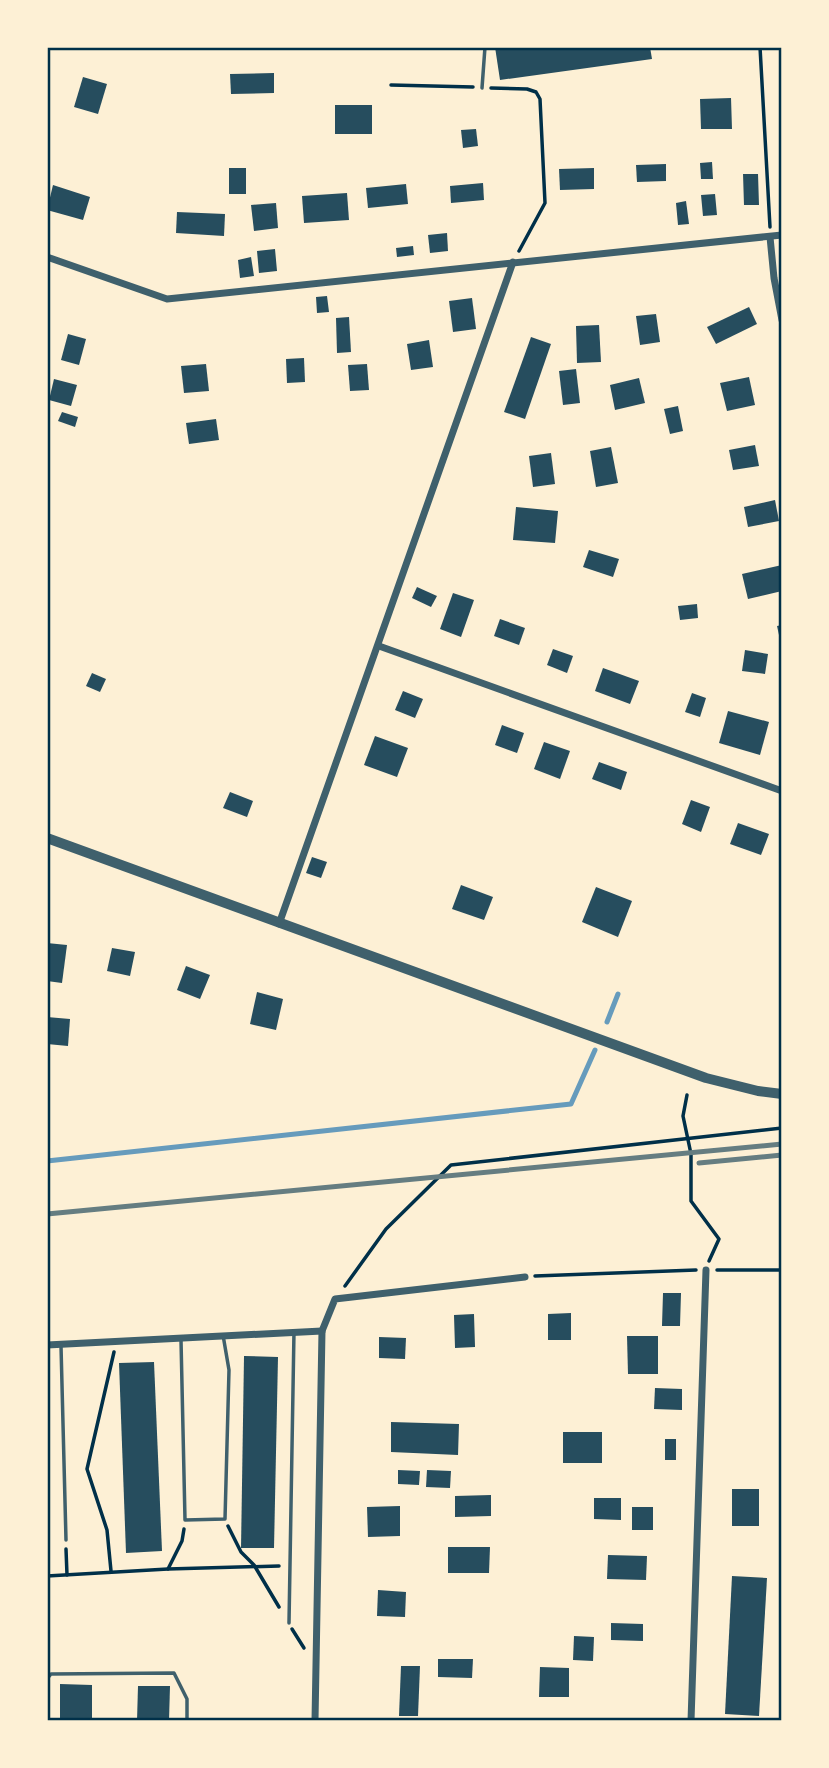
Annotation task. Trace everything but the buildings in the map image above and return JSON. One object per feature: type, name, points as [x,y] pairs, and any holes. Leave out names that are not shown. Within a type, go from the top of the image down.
[{"type":"street","points":[[47,257],[167,299],[782,235]]},
{"type":"street","points":[[770,236],[782,320]]},
{"type":"street","points":[[279,924],[513,262]]},
{"type":"street","points":[[379,646],[782,791]]},
{"type":"street","points":[[47,838],[706,1078],[782,1094]]},
{"type":"street","points":[[691,1721],[706,1270]]},
{"type":"street","points":[[315,1721],[322,1331],[335,1299],[525,1276]]},
{"type":"street","points":[[47,1345],[322,1331]]},
{"type":"lane","points":[[482,88],[485,47]]},
{"type":"lane","points":[[289,1623],[295,1331]]},
{"type":"lane","points":[[181,1338],[185,1520],[225,1519],[229,1370],[223,1335]]},
{"type":"lane","points":[[61,1344],[66,1540]]},
{"type":"lane","points":[[47,1679],[51,1674],[174,1673],[187,1699],[187,1721]]},
{"type":"path","points":[[760,47],[770,236]]},
{"type":"path","points":[[391,85],[527,89],[536,92],[540,99],[545,203],[513,262]]},
{"type":"path","points":[[687,1095],[683,1116],[691,1154],[691,1201],[719,1239],[706,1270]]},
{"type":"path","points":[[335,1299],[386,1229],[451,1165],[782,1128]]},
{"type":"path","points":[[525,1276],[782,1270]]},
{"type":"path","points":[[111,1572],[107,1530],[87,1469],[115,1350]]},
{"type":"path","points":[[225,1519],[241,1552],[254,1565],[304,1648]]},
{"type":"path","points":[[168,1569],[182,1541],[185,1520]]},
{"type":"path","points":[[66,1540],[67,1575]]},
{"type":"path","points":[[47,1576],[254,1565],[290,1566]]},
{"type":"waterway","points":[[607,1022],[618,994]]},
{"type":"waterway","points":[[47,1161],[571,1104],[595,1050]]},
{"type":"railway","points":[[47,1214],[782,1144]]},
{"type":"railway","points":[[699,1163],[782,1155]]}]
